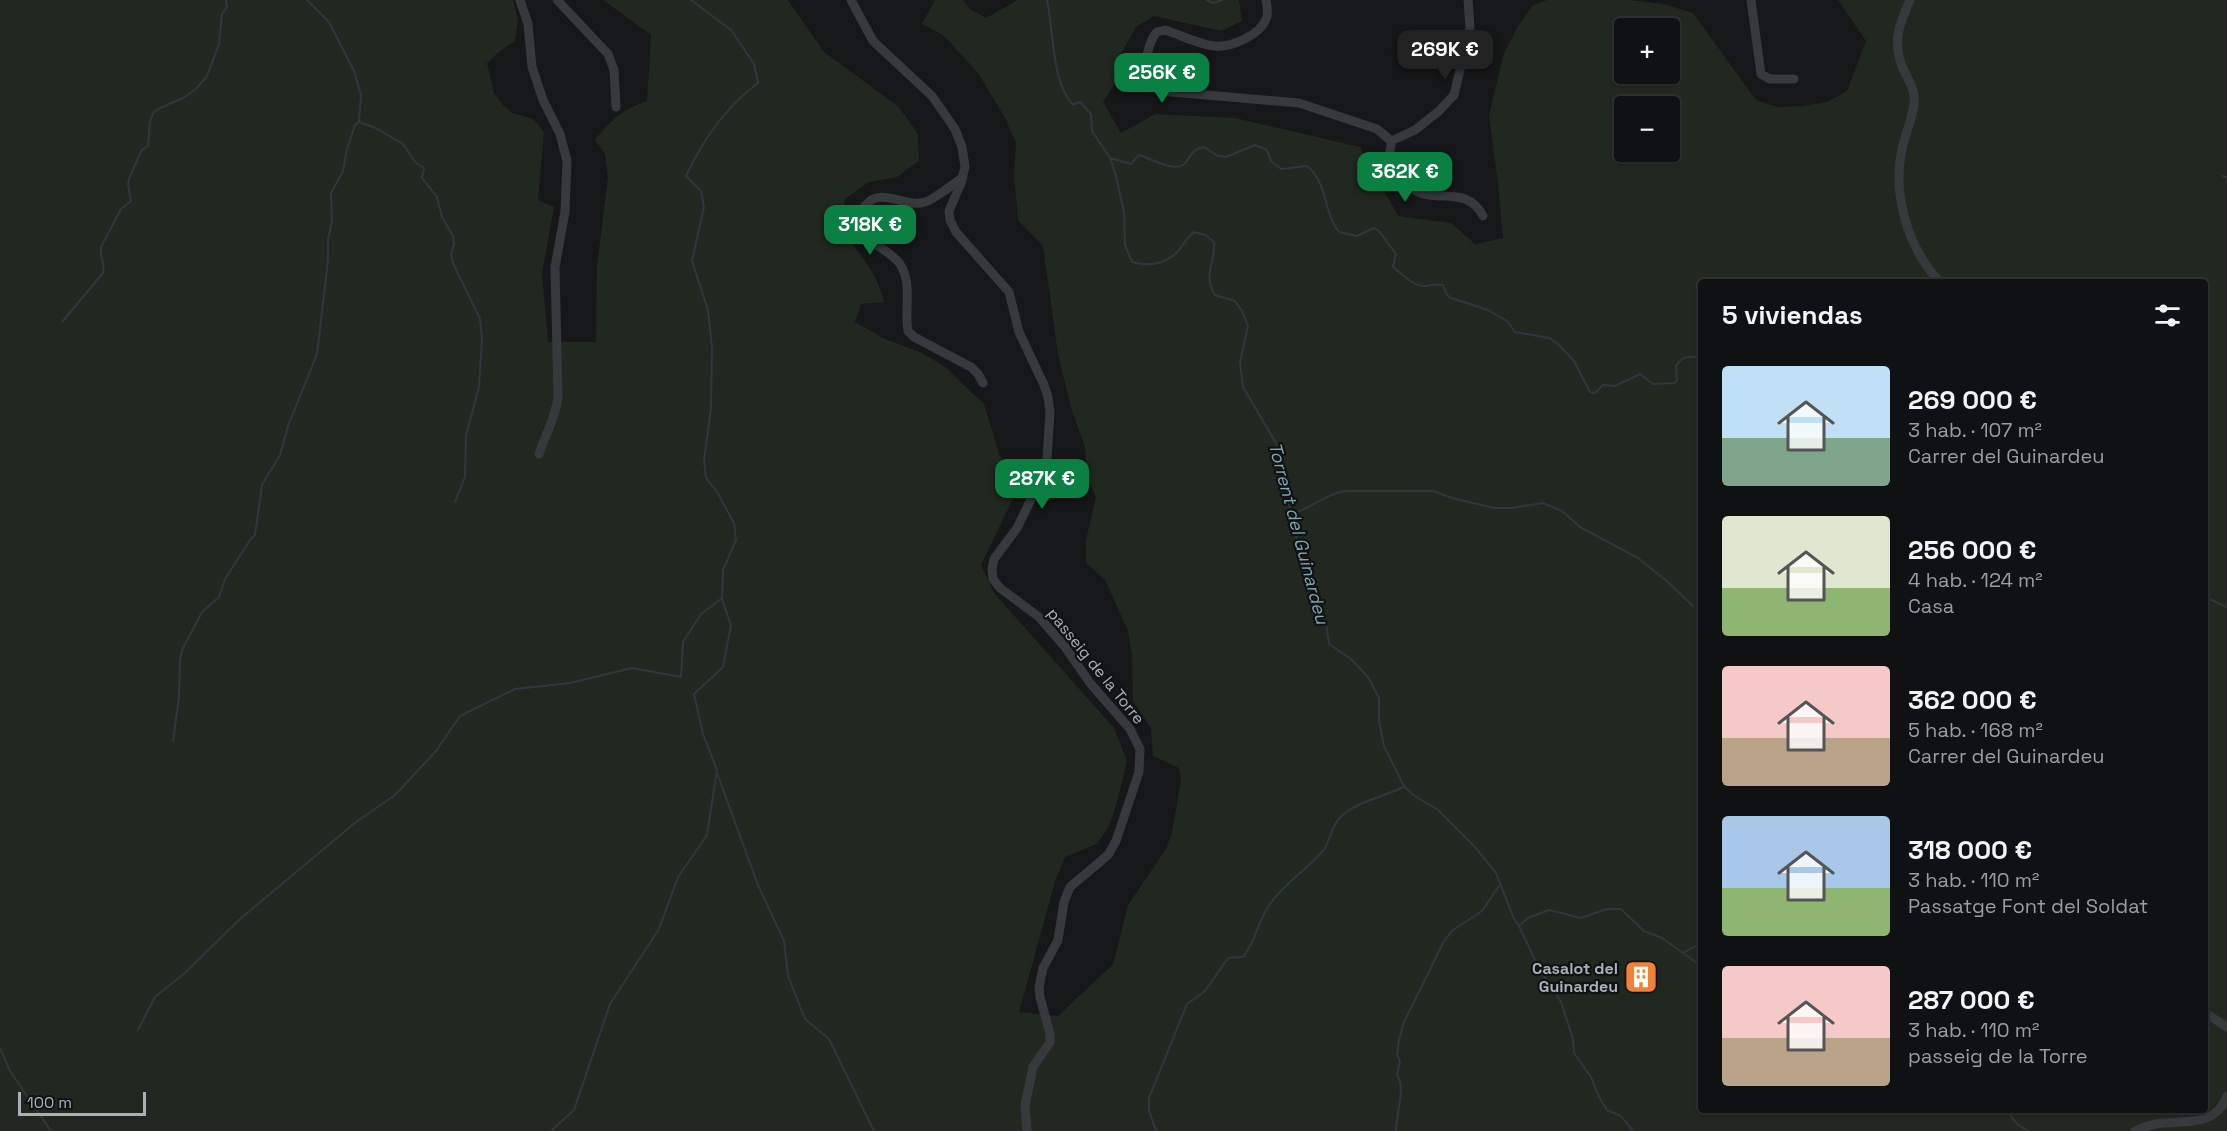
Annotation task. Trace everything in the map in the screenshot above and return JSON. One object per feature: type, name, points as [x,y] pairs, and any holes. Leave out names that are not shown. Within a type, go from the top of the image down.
[{"type":"street","points":[[520,0],[528,24],[532,67],[543,100],[564,148],[568,173],[565,212],[555,267],[558,397],[555,413],[546,432],[540,454]]},
{"type":"street","points":[[557,0],[608,54],[614,70],[616,107]]},
{"type":"street","name":"passeig de la Torre","points":[[851,0],[873,40],[940,106],[955,129],[962,147],[965,167],[950,206],[950,220],[956,232],[1009,292],[1019,332],[1044,385],[1050,412],[1047,458],[1041,479],[1017,528],[994,559],[993,579],[1000,588],[1039,617],[1090,683],[1130,729],[1140,749],[1139,772],[1116,841],[1108,855],[1070,887],[1064,902],[1058,940],[1044,968],[1039,987],[1050,1042],[1033,1066],[1025,1105],[1027,1131]]},
{"type":"street","points":[[1266,0],[1268,16],[1261,26],[1247,37],[1230,45],[1215,46],[1164,30],[1157,32],[1152,39],[1146,64],[1149,82],[1161,91],[1299,104],[1377,129],[1391,141]]},
{"type":"street","points":[[1391,141],[1415,130],[1439,111],[1454,95],[1470,28],[1468,0]]},
{"type":"street","points":[[1751,0],[1761,74],[1770,79],[1794,79]]},
{"type":"street","points":[[1910,0],[1896,35],[1898,54],[1914,97],[1899,160],[1899,186],[1903,210],[1910,231],[1927,266],[1938,279]]},
{"type":"street","points":[[1391,141],[1389,159],[1409,189],[1427,196],[1454,196],[1473,204],[1483,216]]},
{"type":"street","points":[[963,177],[926,202],[913,203],[882,196],[874,199],[868,202],[860,212],[859,223],[865,235],[891,254],[903,270],[908,290],[908,331],[914,337],[971,366],[983,383]]},
{"type":"street","points":[[2208,1015],[2227,1027]]},
{"type":"street","points":[[2135,1131],[2161,1123],[2193,1122],[2209,1118],[2220,1109],[2227,1096]]},
{"type":"shaded area","points":[[0,0],[513,0],[518,19],[515,41],[487,63],[494,93],[503,105],[513,113],[533,119],[544,132],[538,200],[554,207],[542,273],[548,342],[596,342],[597,266],[608,177],[605,154],[595,140],[618,116],[647,101],[651,35],[603,0],[788,0],[824,52],[899,107],[918,134],[919,161],[897,177],[869,182],[845,199],[841,230],[873,273],[884,302],[861,304],[855,322],[885,339],[920,352],[944,366],[984,404],[999,454],[1019,486],[981,565],[994,593],[1114,728],[1127,761],[1109,826],[1097,844],[1065,857],[1055,882],[1019,1012],[1058,1016],[1113,964],[1128,905],[1166,849],[1172,833],[1181,780],[1179,768],[1153,756],[1151,728],[1133,701],[1132,656],[1128,631],[1105,580],[1086,563],[1086,540],[1096,497],[1087,476],[1085,447],[1072,411],[1058,355],[1043,246],[1018,220],[1014,176],[1016,143],[1005,118],[978,73],[943,35],[922,24],[935,0],[963,0],[970,9],[986,18],[1018,0],[1239,0],[1242,21],[1221,31],[1154,16],[1136,27],[1121,54],[1116,82],[1103,102],[1121,133],[1155,114],[1235,118],[1360,147],[1398,216],[1451,223],[1475,244],[1503,238],[1489,115],[1504,53],[1518,26],[1533,5],[1547,0],[1629,0],[1663,4],[1693,13],[1756,100],[1778,107],[1827,102],[1847,91],[1866,41],[1838,0],[2227,0],[2227,1131],[0,1131]]},
{"type":"waterway","points":[[62,322],[103,273],[101,247],[121,209],[131,201],[128,184],[142,150],[148,146],[153,113],[183,98],[196,89],[207,76],[219,44],[222,14],[227,7],[226,0]]},
{"type":"waterway","points":[[307,0],[329,22],[354,71],[361,95],[359,122],[376,128],[403,144],[416,163],[424,168],[422,178],[437,197],[442,217],[453,236],[454,244],[451,255],[453,263],[480,319],[482,339],[479,387],[466,435],[465,477],[455,502]]},
{"type":"waterway","points":[[551,1131],[574,1110],[610,1004],[659,929],[678,877],[707,835],[717,770],[703,734],[694,694],[723,667],[731,625],[722,599],[723,570],[736,540],[734,523],[717,492],[706,478],[704,460],[711,408],[712,348],[708,310],[692,261],[704,207],[701,191],[686,176],[716,125],[736,102],[758,83],[754,64],[731,30],[691,0]]},
{"type":"waterway","name":"Torrent del Guinardeu","points":[[1047,0],[1054,56],[1061,83],[1073,105],[1080,102],[1091,114],[1092,131],[1110,158],[1124,212],[1125,245],[1132,262],[1145,264],[1163,262],[1178,251],[1194,232],[1205,235],[1214,242],[1209,275],[1211,288],[1215,295],[1235,301],[1248,326],[1240,362],[1243,387],[1276,443],[1297,541],[1326,624],[1329,644],[1351,659],[1368,677],[1379,698],[1379,721],[1384,746],[1404,786],[1412,794],[1438,810],[1475,847],[1496,873],[1514,919],[1540,971],[1561,1002],[1573,1039],[1574,1053],[1591,1077],[1607,1110],[1621,1116],[1633,1131]]},
{"type":"waterway","points":[[1207,0],[1213,3],[1222,0]]},
{"type":"waterway","points":[[173,741],[182,650],[202,612],[219,597],[225,579],[255,535],[262,485],[280,455],[288,426],[317,354],[328,260],[328,239],[332,221],[331,193],[343,171],[347,149],[355,125],[359,122]]},
{"type":"waterway","points":[[1110,158],[1131,164],[1139,155],[1176,167],[1182,166],[1193,152],[1200,148],[1204,147],[1218,156],[1226,157],[1255,145],[1267,150],[1271,161],[1281,169],[1307,166],[1319,181],[1330,216],[1339,232],[1357,236],[1374,228],[1379,231],[1396,254],[1393,267],[1411,281],[1423,286],[1443,285],[1447,295],[1451,298],[1488,310],[1507,321],[1515,332],[1549,338],[1574,361],[1590,392],[1595,393],[1603,385],[1615,386],[1640,374],[1653,384],[1675,383],[1677,380],[1676,366],[1681,360],[1698,358]]},
{"type":"waterway","points":[[2223,176],[2227,177]]},
{"type":"waterway","points":[[1291,514],[1331,495],[1345,491],[1433,491],[1494,508],[1512,508],[1543,503],[1562,511],[1580,527],[1638,558],[1693,606]]},
{"type":"waterway","points":[[2208,598],[2227,607]]},
{"type":"waterway","points":[[138,1030],[155,997],[186,972],[240,919],[356,822],[395,795],[436,751],[460,716],[515,689],[570,683],[632,668],[681,677],[683,642],[701,614],[721,599]]},
{"type":"waterway","points":[[717,773],[758,885],[784,941],[788,976],[805,1019],[829,1039],[874,1131]]},
{"type":"waterway","points":[[1156,1131],[1149,1111],[1149,1098],[1187,1004],[1205,991],[1228,958],[1243,957],[1270,904],[1322,852],[1338,820],[1352,808],[1403,787]]},
{"type":"waterway","points":[[1396,1131],[1401,1094],[1400,1080],[1397,1075],[1400,1061],[1397,1055],[1404,1022],[1444,941],[1453,930],[1482,911],[1499,886]]},
{"type":"waterway","points":[[1520,925],[1528,918],[1549,910],[1581,918],[1607,909],[1621,909],[1644,931],[1662,938],[1698,964]]},
{"type":"waterway","points":[[1683,953],[1698,945]]},
{"type":"waterway","points":[[0,1048],[10,1071],[51,1131]]},
{"type":"waterway","points":[[2008,1113],[2017,1124],[2028,1131]]},
{"type":"place","name":"Casalot del Guinardeu","points":[[1641,977]]}]
